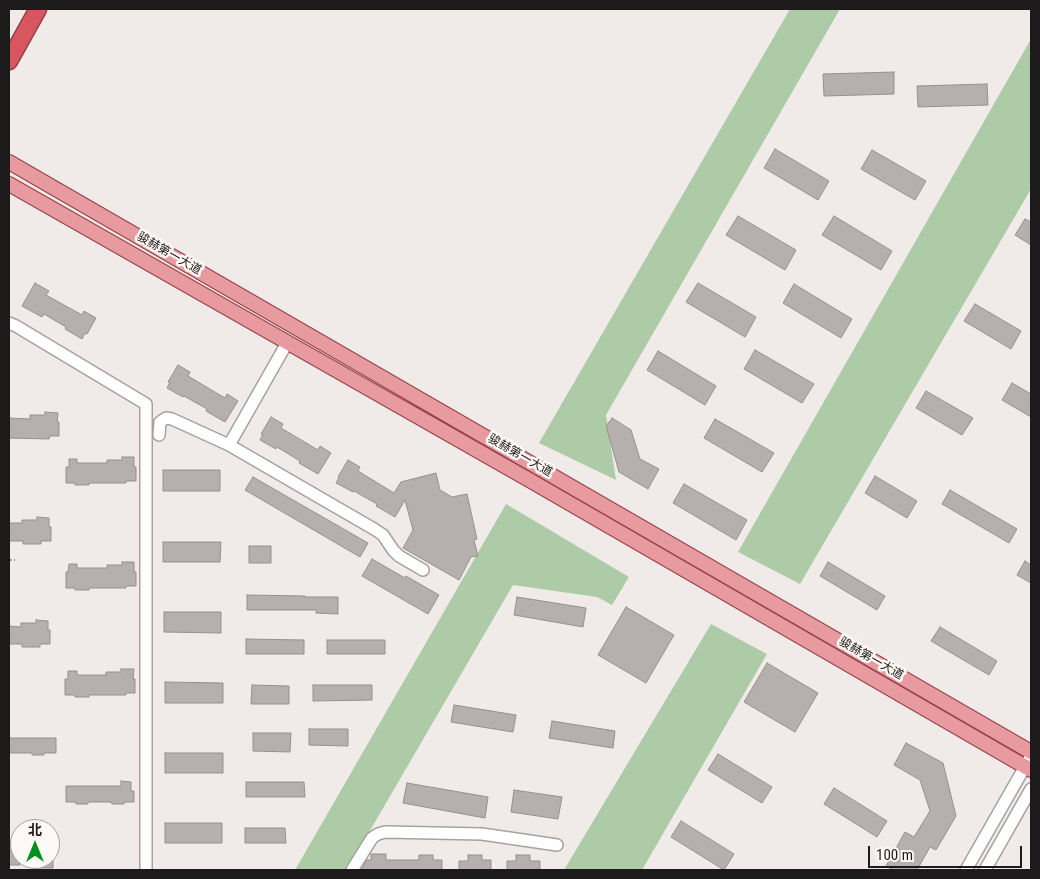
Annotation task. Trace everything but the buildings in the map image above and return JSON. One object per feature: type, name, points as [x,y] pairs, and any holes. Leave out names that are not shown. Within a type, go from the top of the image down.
[{"type":"highway","points":[[9,61],[38,9]]},
{"type":"main road","name":"骏赫第一大道","points":[[9,162],[1031,752]]},
{"type":"main road","name":"骏赫第一大道","points":[[9,184],[1029,764]]},
{"type":"street","points":[[9,323],[146,404],[146,870]]},
{"type":"street","points":[[229,445],[287,343]]},
{"type":"street","points":[[159,436],[160,422],[166,418],[229,445],[374,529],[383,535],[399,556],[422,570]]},
{"type":"street","points":[[966,870],[1029,764]]},
{"type":"street","points":[[985,870],[1031,789]]},
{"type":"street","points":[[352,870],[372,838],[385,832],[487,834],[557,845]]},
{"type":"path","points":[[9,560],[15,560]]},
{"type":"green space","points":[[790,9],[840,9],[606,415],[616,480],[539,443]]},
{"type":"green space","points":[[1031,39],[1031,189],[800,584],[738,552]]},
{"type":"green space","points":[[506,504],[629,577],[612,605],[597,597],[513,585],[347,870],[295,870]]},
{"type":"green space","points":[[711,624],[767,654],[642,870],[564,870]]}]
